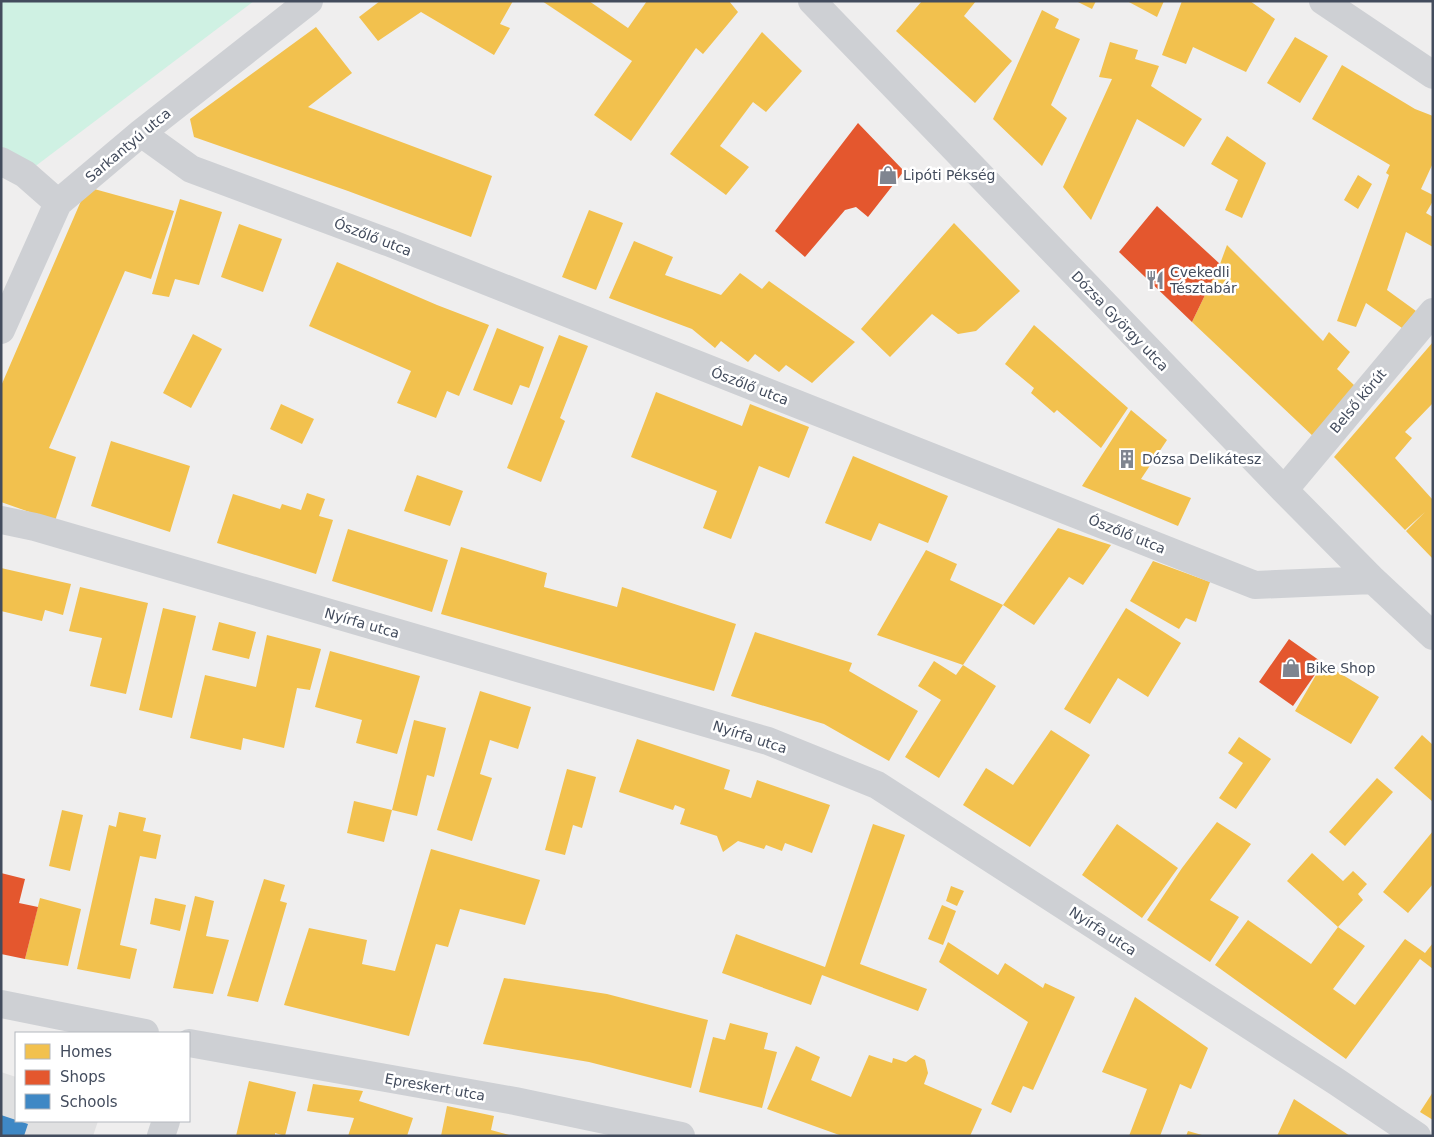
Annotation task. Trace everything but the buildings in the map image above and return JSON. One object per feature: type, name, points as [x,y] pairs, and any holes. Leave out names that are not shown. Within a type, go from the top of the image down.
[{"type":"street","name":"Sarkantyú utca","points":[[1,330],[58,203],[141,133],[308,1]]},
{"type":"street","name":"Dózsa György utca","points":[[812,1],[1284,490],[1373,580],[1433,636]]},
{"type":"street","points":[[1323,1],[1433,75]]},
{"type":"street","name":"Ószőlő utca","points":[[141,133],[191,169],[390,243],[1255,585],[1373,580]]},
{"type":"street","points":[[1,162],[25,174],[58,203]]},
{"type":"street","name":"Belső körút","points":[[1284,490],[1433,312]]},
{"type":"street","name":"Nyírfa utca","points":[[1,520],[35,527],[768,741],[877,785],[1328,1076],[1417,1136]]},
{"type":"street","points":[[1,1004],[140,1032]]},
{"type":"street","name":"Epreskert utca","points":[[190,1043],[514,1101],[680,1136]]},
{"type":"street","points":[[161,1136],[166,1122]]},
{"type":"shaded area","points":[[1,1072],[15,1077],[15,1122],[98,1122],[93,1136],[1,1136]]},
{"type":"green space","points":[[1,1],[254,1],[25,174],[1,161]]},
{"type":"place","name":"Lipóti Pékség","points":[[888,175]]},
{"type":"place","name":"Cvekedli Tésztabár","points":[[1155,280]]},
{"type":"place","name":"Dózsa Delikátesz","points":[[1127,459]]},
{"type":"place","name":"Bike Shop","points":[[1291,668]]}]
